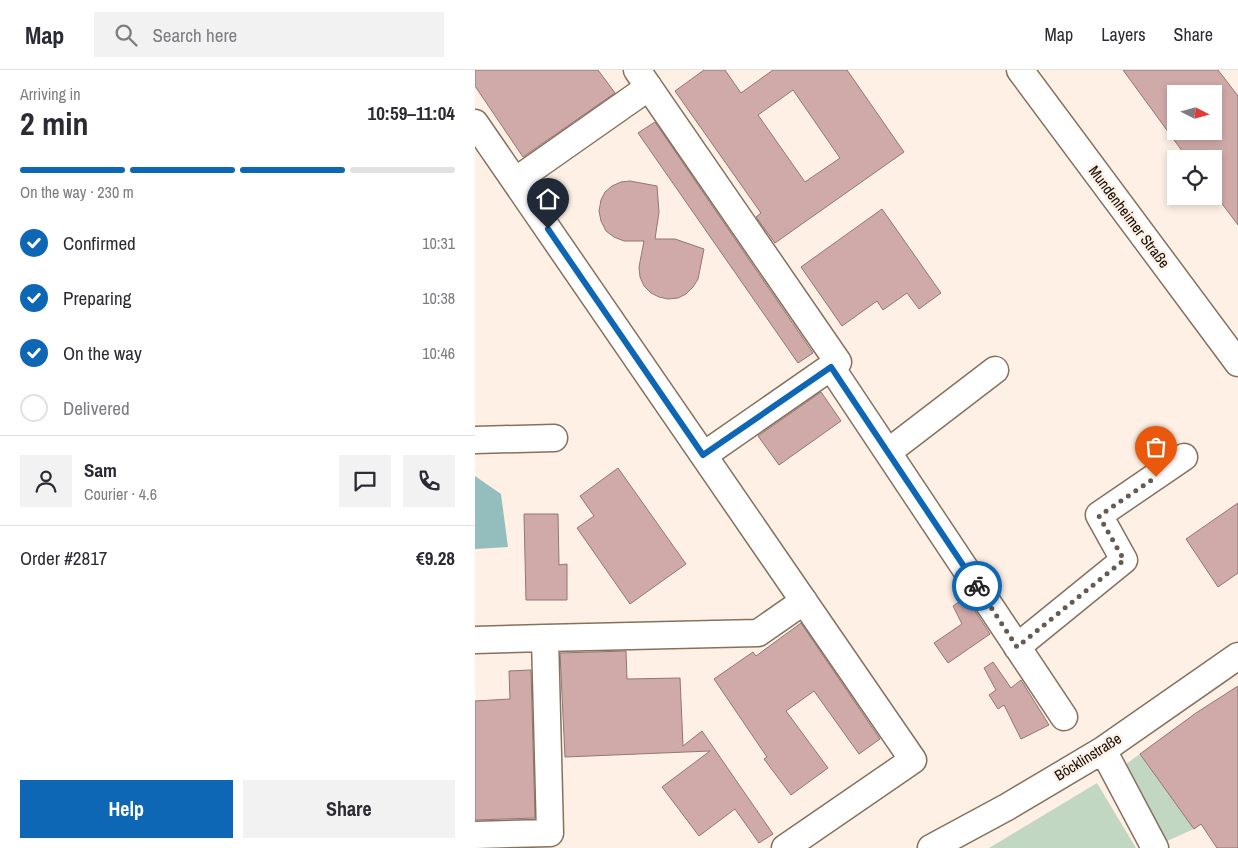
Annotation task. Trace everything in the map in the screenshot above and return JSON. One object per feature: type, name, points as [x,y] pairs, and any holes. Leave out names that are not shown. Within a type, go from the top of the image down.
[{"type":"street","name":"Mundenheimer Straße","points":[[1020,70],[1238,363]]},
{"type":"street","points":[[515,181],[643,79],[838,362],[703,455]]},
{"type":"street","points":[[475,123],[913,760],[785,848]]},
{"type":"street","points":[[831,367],[1064,718]]},
{"type":"street","points":[[888,452],[995,370]]},
{"type":"street","points":[[475,440],[554,438]]},
{"type":"street","points":[[1017,647],[1124,560],[1099,516],[1184,457]]},
{"type":"street","points":[[475,640],[758,632],[804,601]]},
{"type":"street","points":[[475,834],[550,840],[545,638]]},
{"type":"street","name":"Böcklinstraße","points":[[931,848],[1103,750],[1238,656]]},
{"type":"street","points":[[1103,750],[1155,848]]},
{"type":"green space","points":[[1140,754],[1194,829],[1165,842],[1123,766]]},
{"type":"green space","points":[[1097,783],[1136,848],[989,848]]},
{"type":"water","points":[[475,476],[501,494],[508,547],[475,549]]},
{"type":"building","points":[[475,70],[598,70],[615,93],[523,157],[475,86]]},
{"type":"building","points":[[704,70],[725,70],[741,93],[773,70],[847,70],[904,152],[775,243],[756,217],[761,213],[675,91]],"holes":[[[793,90],[840,158],[805,182],[758,115]]]},
{"type":"building","points":[[1123,70],[1218,70],[1238,96],[1238,225],[1222,204],[1222,150],[1181,150],[1174,140],[1223,140],[1223,85],[1167,85],[1167,130]]},
{"type":"building","points":[[655,122],[813,353],[798,363],[638,133]]},
{"type":"building","points":[[630,181],[657,186],[659,212],[655,239],[675,239],[704,249],[698,279],[686,294],[678,298],[668,299],[659,297],[651,293],[644,286],[640,277],[639,267],[644,241],[624,241],[614,237],[606,231],[601,221],[599,211],[605,192],[621,182]]},
{"type":"building","points":[[882,209],[941,293],[919,309],[907,293],[883,310],[877,301],[842,326],[801,267]]},
{"type":"building","points":[[821,392],[841,421],[779,465],[758,436]]},
{"type":"building","points":[[618,468],[686,564],[630,604],[577,528],[594,516],[580,496]]},
{"type":"building","points":[[1238,503],[1238,573],[1218,587],[1186,539]]},
{"type":"building","points":[[524,514],[558,514],[559,565],[567,564],[567,600],[526,600]]},
{"type":"building","points":[[966,597],[990,634],[948,663],[934,643],[962,624],[953,606]]},
{"type":"building","points":[[801,623],[880,739],[859,754],[814,691],[786,711],[828,768],[791,795],[764,759],[767,757],[714,679],[753,652],[756,656]]},
{"type":"building","points":[[626,651],[627,679],[680,678],[683,746],[702,731],[773,834],[759,843],[735,809],[699,836],[662,787],[710,751],[565,757],[560,653]]},
{"type":"building","points":[[993,662],[1011,688],[1021,680],[1049,725],[1021,739],[1004,705],[998,709],[989,695],[996,690],[984,668]]},
{"type":"building","points":[[531,670],[535,818],[475,820],[475,701],[510,699],[509,671]]},
{"type":"building","points":[[1238,686],[1238,848],[1217,848],[1201,824],[1194,829],[1140,754],[1196,713]]},
{"type":"way so far","points":[[977,586],[1017,647],[1124,560],[1099,516],[1156,477]]},
{"type":"route","points":[[548,229],[703,455],[831,367],[977,586]]}]
